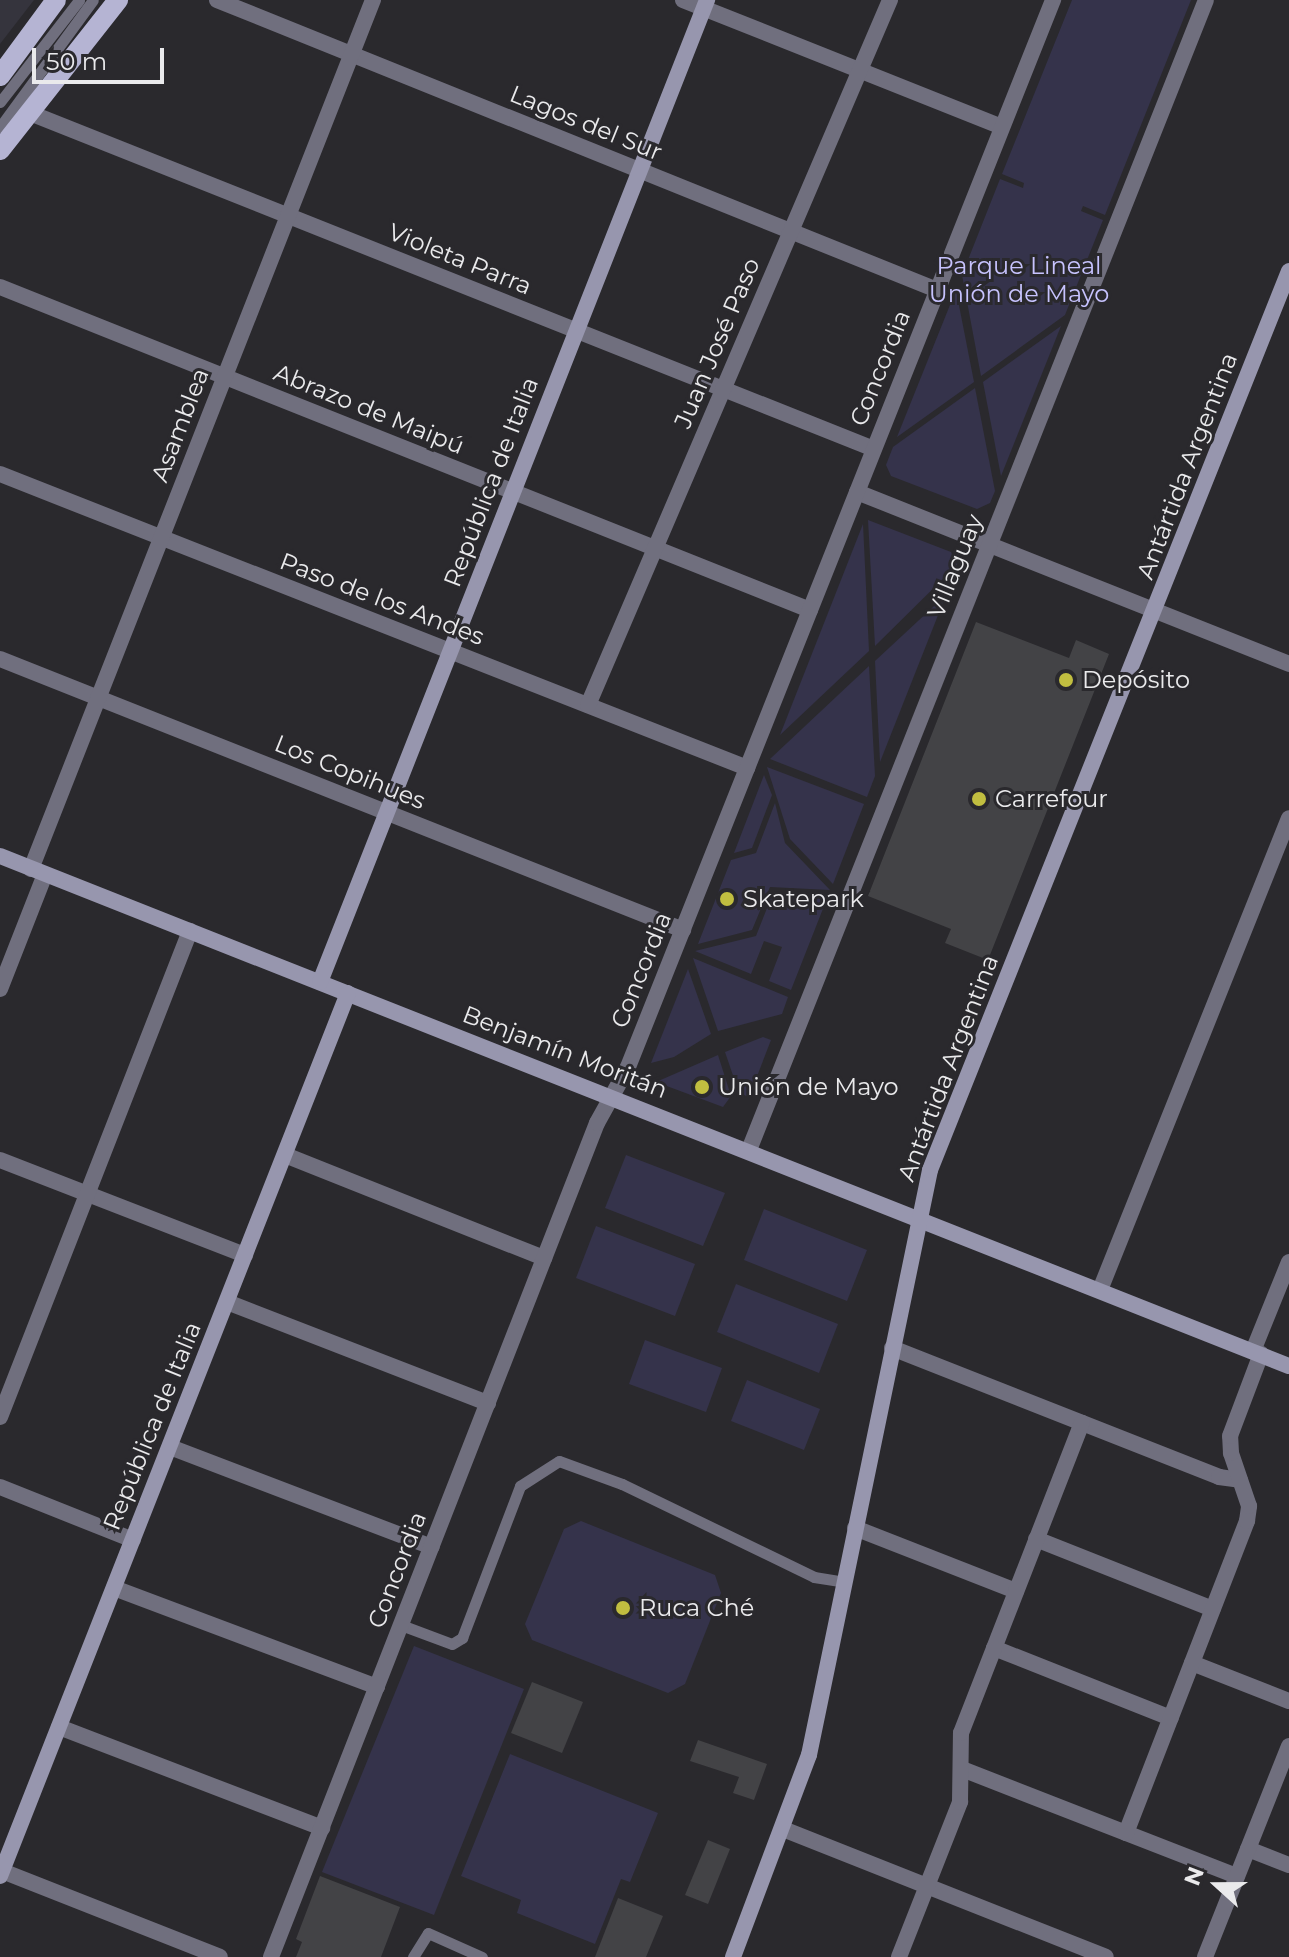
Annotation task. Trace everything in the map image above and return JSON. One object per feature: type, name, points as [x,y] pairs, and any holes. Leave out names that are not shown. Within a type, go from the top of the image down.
[{"type":"main road","points":[[0,76],[56,0]]},
{"type":"main road","points":[[0,150],[118,0]]},
{"type":"street","name":"Lagos del Sur","points":[[217,0],[937,290]]},
{"type":"street","name":"Asamblea","points":[[0,989],[98,698],[373,0]]},
{"type":"street","points":[[683,0],[705,4],[1002,127]]},
{"type":"street","name":"Juan José Paso","points":[[588,705],[890,0]]},
{"type":"street","name":"Concordia","points":[[271,1957],[544,1258],[683,930],[1053,0]]},
{"type":"street","name":"Villaguay","points":[[749,1150],[1206,0]]},
{"type":"street","name":"República de Italia","points":[[320,982],[705,4]]},
{"type":"street","name":"Violeta Parra","points":[[30,113],[874,449]]},
{"type":"street","name":"Antártida Argentina","points":[[733,1957],[809,1755],[919,1217],[936,1153],[1157,611],[1289,271]]},
{"type":"street","name":"Abrazo de Maipú","points":[[0,287],[810,610]]},
{"type":"street","name":"Paso de los Andes","points":[[0,474],[747,768]]},
{"type":"street","points":[[857,492],[1289,664]]},
{"type":"street","name":"Los Copihues","points":[[0,659],[683,930]]},
{"type":"street","points":[[1100,1290],[1289,818]]},
{"type":"street","name":"Benjamín Moritán","points":[[0,856],[919,1217],[1289,1366]]},
{"type":"street","points":[[0,1417],[190,931]]},
{"type":"street","name":"República de Italia","points":[[1,1874],[6,1843],[59,1727],[348,993]]},
{"type":"street","points":[[285,1155],[544,1258]]},
{"type":"street","points":[[0,1160],[245,1255]]},
{"type":"street","points":[[1126,1833],[1249,1513],[1230,1436],[1289,1262]]},
{"type":"street","points":[[227,1302],[488,1403]]},
{"type":"street","points":[[892,1348],[1082,1423],[1240,1480]]},
{"type":"street","points":[[899,1957],[960,1802],[962,1769],[959,1740],[1082,1423]]},
{"type":"street","points":[[170,1447],[432,1547]]},
{"type":"street","points":[[0,1487],[133,1540]]},
{"type":"street","points":[[855,1528],[1016,1591]]},
{"type":"street","points":[[1036,1539],[1213,1609]]},
{"type":"street","points":[[114,1588],[377,1687]]},
{"type":"street","points":[[994,1648],[1171,1718]]},
{"type":"street","points":[[1192,1663],[1289,1701]]},
{"type":"street","points":[[59,1727],[322,1828]]},
{"type":"street","points":[[1205,1957],[1289,1746]]},
{"type":"street","points":[[962,1769],[1237,1876]]},
{"type":"street","points":[[783,1829],[1106,1957]]},
{"type":"street","points":[[1248,1849],[1289,1865]]},
{"type":"street","points":[[1,1874],[220,1957]]},
{"type":"lane","points":[[0,102],[79,0]]},
{"type":"lane","points":[[0,127],[93,0]]},
{"type":"lane","points":[[401,1625],[452,1644],[462,1638],[520,1486],[559,1461],[622,1484],[814,1577],[845,1582]]},
{"type":"lane","points":[[413,1957],[428,1933],[482,1957]]},
{"type":"shaded area","points":[[0,0],[34,0],[0,44]]},
{"type":"green space","points":[[1072,0],[1191,0],[1105,215],[1083,206],[1081,211],[1103,220],[1065,315],[981,376],[962,275],[1000,179],[1023,188],[1024,183],[1002,174]]},
{"type":"green space","name":"Parque Lineal Unión de Mayo","points":[[956,290],[974,382],[897,437]]},
{"type":"green space","name":"Parque Lineal Unión de Mayo","points":[[1061,326],[1001,476],[983,382]]},
{"type":"green space","points":[[975,388],[995,491],[990,503],[977,509],[891,476],[886,465],[893,447]]},
{"type":"green space","points":[[868,520],[951,552],[957,565],[875,646]]},
{"type":"green space","points":[[863,524],[869,651],[780,735]]},
{"type":"green space","points":[[946,595],[880,762],[875,661]]},
{"type":"green space","points":[[869,666],[875,776],[867,797],[770,759]]},
{"type":"green space","points":[[767,767],[864,804],[833,884],[790,839]]},
{"type":"green space","points":[[764,775],[772,795],[752,848],[734,853]]},
{"type":"green space","points":[[775,803],[785,843],[830,890],[770,887],[752,930],[698,944],[731,860],[756,853]]},
{"type":"green space","points":[[773,893],[828,896],[791,990],[769,981],[782,947],[764,941],[751,974],[695,951],[756,936]]},
{"type":"green space","points":[[693,958],[788,997],[782,1014],[718,1031]]},
{"type":"green space","points":[[688,969],[711,1034],[674,1057],[651,1063]]},
{"type":"green space","points":[[763,1037],[771,1040],[749,1097],[739,1093],[725,1052]]},
{"type":"green space","points":[[718,1055],[731,1096],[723,1107],[656,1082]]},
{"type":"green space","points":[[626,1155],[725,1193],[703,1246],[605,1208]]},
{"type":"green space","points":[[764,1209],[867,1250],[847,1301],[744,1260]]},
{"type":"green space","points":[[596,1226],[695,1264],[675,1316],[576,1278]]},
{"type":"green space","points":[[736,1284],[838,1324],[819,1373],[717,1332]]},
{"type":"green space","points":[[645,1340],[722,1368],[706,1412],[629,1384]]},
{"type":"green space","points":[[747,1380],[820,1409],[804,1450],[731,1421]]},
{"type":"green space","name":"Ruca Ché","points":[[581,1521],[715,1575],[721,1593],[685,1684],[668,1693],[532,1640],[525,1624],[564,1529]]},
{"type":"green space","points":[[414,1646],[524,1689],[434,1915],[322,1872]]},
{"type":"green space","points":[[510,1754],[658,1813],[630,1882],[621,1879],[595,1944],[517,1913],[521,1900],[461,1876]]},
{"type":"building","name":"Carrefour","points":[[976,622],[1069,658],[1076,640],[1109,654],[988,960],[945,943],[951,929],[868,896]]},
{"type":"building","points":[[532,1682],[583,1702],[562,1753],[511,1733]]},
{"type":"building","points":[[698,1740],[767,1764],[754,1800],[733,1793],[739,1777],[690,1761]]},
{"type":"building","points":[[708,1840],[730,1849],[708,1904],[685,1895]]},
{"type":"building","points":[[320,1876],[400,1907],[381,1957],[296,1957],[302,1942],[296,1939]]},
{"type":"building","points":[[618,1898],[663,1916],[646,1957],[595,1957]]},
{"type":"place","name":"Depósito","points":[[1066,680]]},
{"type":"place","name":"Carrefour","points":[[979,799]]},
{"type":"place","name":"Skatepark","points":[[727,899]]},
{"type":"place","name":"Unión de Mayo","points":[[702,1087]]},
{"type":"place","name":"Ruca Ché","points":[[623,1608]]}]
